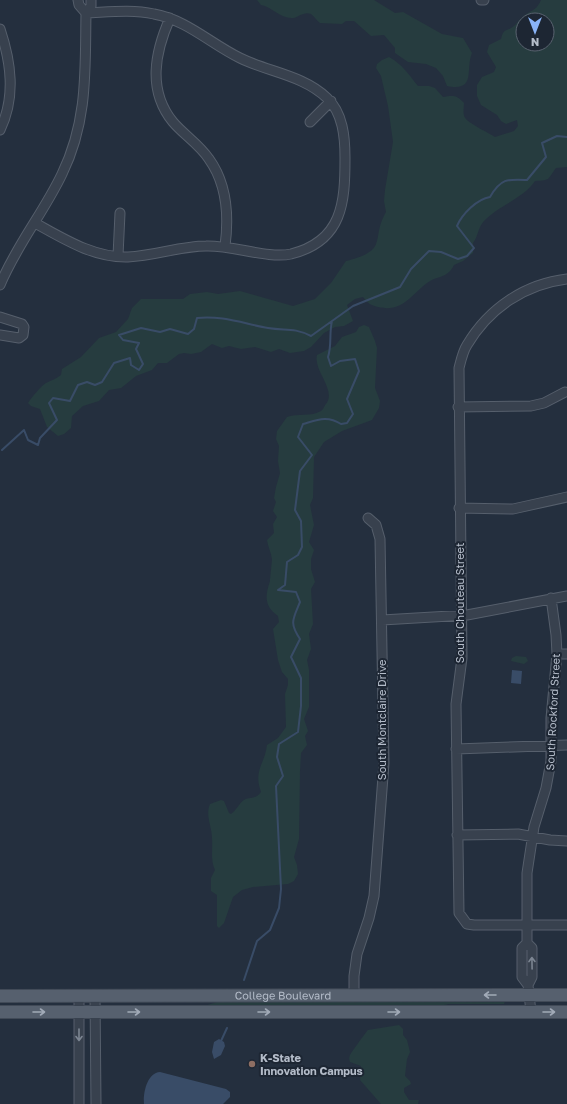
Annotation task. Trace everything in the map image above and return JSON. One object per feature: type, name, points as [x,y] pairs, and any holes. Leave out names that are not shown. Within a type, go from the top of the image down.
[{"type":"main road","name":"College Boulevard","points":[[0,996],[354,996],[528,990],[567,995]]},
{"type":"main road","name":"College Boulevard","points":[[0,1012],[567,1012]]},
{"type":"street","points":[[35,223],[78,246],[118,256],[142,255],[186,247],[225,246],[269,254],[289,254],[314,245],[326,235],[340,212],[344,199],[345,140],[342,124],[331,101],[316,88],[303,81],[240,58],[192,28],[170,18],[155,14],[137,12],[86,13],[79,5],[78,0]]},
{"type":"street","points":[[0,285],[17,252],[62,174],[77,134],[85,94],[86,13],[91,6],[92,0]]},
{"type":"street","points":[[170,18],[157,59],[157,87],[162,105],[173,122],[200,148],[216,171],[222,185],[227,208],[225,246]]},
{"type":"street","points":[[0,29],[11,69],[10,97],[0,130]]},
{"type":"street","points":[[310,122],[331,101]]},
{"type":"street","points":[[118,256],[120,213]]},
{"type":"street","name":"South Chouteau Street","points":[[526,925],[467,924],[459,913],[456,704],[462,658],[462,615],[459,508],[459,368],[466,346],[482,324],[514,296],[537,286],[567,279]]},
{"type":"street","points":[[0,317],[22,324],[24,327],[23,335],[19,338],[0,335]]},
{"type":"street","points":[[458,407],[531,406],[544,403],[565,392]]},
{"type":"street","points":[[459,508],[517,508],[567,497]]},
{"type":"street","name":"South Montclaire Drive","points":[[354,996],[354,976],[357,954],[369,918],[374,896],[384,762],[380,539],[376,526],[368,518]]},
{"type":"street","points":[[382,620],[462,615],[567,596]]},
{"type":"street","name":"South Rockford Street","points":[[531,1012],[528,990],[522,977],[522,948],[526,943],[527,873],[533,837],[548,779],[551,745],[551,718],[556,635],[551,598]]},
{"type":"street","points":[[556,654],[567,654]]},
{"type":"street","points":[[456,749],[567,745]]},
{"type":"street","points":[[457,835],[518,834],[560,842],[567,841]]},
{"type":"street","points":[[526,925],[567,925]]},
{"type":"street","points":[[79,996],[79,1104]]},
{"type":"street","points":[[94,996],[96,1104]]},
{"type":"green space","points":[[257,0],[374,0],[395,13],[403,12],[442,34],[463,38],[472,53],[468,78],[463,86],[447,86],[443,76],[436,68],[426,64],[408,62],[395,53],[395,48],[384,35],[371,36],[354,21],[346,21],[342,24],[320,23],[308,13],[293,18],[284,17],[261,5]]},
{"type":"green space","points":[[541,0],[567,0],[567,167],[556,168],[548,179],[535,181],[524,193],[490,215],[480,226],[473,243],[473,253],[463,261],[454,265],[445,275],[427,283],[406,302],[400,305],[386,308],[378,307],[368,303],[363,297],[355,299],[347,305],[353,321],[344,326],[335,327],[324,333],[311,347],[304,351],[290,353],[279,349],[271,352],[255,347],[241,349],[229,346],[222,348],[212,344],[201,352],[179,354],[167,363],[158,363],[152,370],[136,376],[121,388],[109,390],[99,401],[83,406],[72,416],[71,428],[64,434],[58,436],[47,427],[40,409],[31,406],[28,403],[46,383],[61,375],[62,369],[81,357],[99,338],[116,332],[128,319],[132,308],[141,299],[183,299],[190,294],[207,292],[218,294],[240,291],[293,306],[315,299],[331,283],[346,261],[369,253],[374,248],[381,222],[386,212],[384,201],[385,190],[393,142],[388,106],[381,76],[376,68],[377,64],[382,60],[389,57],[394,60],[405,70],[418,86],[429,86],[435,88],[443,97],[452,96],[459,98],[464,103],[464,113],[466,119],[475,126],[495,137],[514,131],[518,126],[517,120],[506,124],[501,121],[497,115],[481,105],[477,96],[477,85],[482,77],[494,72],[496,67],[487,52],[489,45],[501,39],[505,31],[515,25],[515,52],[555,52],[555,12],[530,12],[535,9]]},
{"type":"green space","points":[[364,325],[369,327],[377,348],[375,388],[380,401],[379,408],[372,420],[342,431],[324,442],[314,457],[313,498],[310,505],[314,525],[309,542],[314,550],[311,559],[311,569],[315,582],[311,589],[313,624],[309,634],[311,649],[307,660],[309,670],[309,707],[304,719],[308,731],[305,736],[307,745],[301,753],[299,839],[294,857],[298,874],[294,881],[288,884],[253,887],[242,890],[233,897],[224,923],[219,928],[217,926],[217,895],[211,891],[211,878],[215,870],[212,858],[212,834],[208,817],[210,804],[221,800],[224,801],[229,813],[231,814],[244,800],[255,797],[261,792],[258,778],[267,745],[278,738],[286,727],[285,694],[288,679],[282,672],[278,660],[273,629],[279,622],[278,616],[270,608],[267,600],[272,559],[267,540],[274,533],[273,524],[277,517],[273,511],[276,502],[274,498],[280,473],[278,461],[279,446],[276,439],[277,431],[287,417],[313,414],[323,409],[329,399],[329,393],[318,367],[317,355],[335,346],[342,337],[356,332],[359,327]]},
{"type":"green space","points":[[516,656],[526,657],[528,661],[524,664],[511,661],[512,658]]},
{"type":"green space","points":[[221,1001],[505,1001],[504,1004],[449,1004],[430,1008],[204,1006]]},
{"type":"green space","points":[[399,1025],[403,1029],[403,1035],[407,1040],[410,1052],[407,1059],[405,1076],[411,1084],[404,1088],[404,1092],[409,1100],[419,1100],[418,1104],[381,1104],[360,1080],[361,1066],[350,1062],[349,1060],[350,1055],[368,1030]]},
{"type":"water","points":[[512,670],[522,671],[521,684],[511,683]]},
{"type":"water","points":[[219,1039],[224,1042],[225,1046],[221,1055],[214,1059],[212,1052],[214,1042]]},
{"type":"water","points":[[160,1072],[226,1089],[230,1092],[230,1097],[223,1104],[144,1104],[145,1089],[149,1080],[156,1073]]},
{"type":"waterway","points":[[2,450],[24,430],[28,440],[38,445],[40,438],[57,420],[49,403],[53,398],[70,401],[78,385],[87,382],[95,385],[102,382],[114,363],[130,358],[131,365],[139,370],[143,364],[136,349],[139,343],[123,340],[119,335],[141,328],[160,332],[170,329],[188,334],[194,329],[197,318],[206,317],[268,328],[294,330],[311,336],[353,306],[400,287],[411,269],[429,251],[441,252],[458,259],[467,256],[474,248],[457,226],[466,212],[475,204],[485,198],[490,197],[502,183],[510,180],[527,180],[546,157],[542,143],[557,136],[567,137]]},
{"type":"waterway","points":[[244,980],[257,941],[270,930],[279,908],[281,889],[276,786],[283,776],[277,757],[279,744],[298,732],[301,706],[301,678],[291,657],[300,639],[293,625],[300,602],[296,592],[278,590],[285,585],[287,562],[298,555],[302,547],[301,521],[295,510],[300,471],[312,455],[298,437],[303,424],[313,421],[327,419],[341,424],[347,423],[353,414],[347,399],[359,371],[355,359],[340,361],[331,366],[328,357],[332,321]]},
{"type":"waterway","points":[[221,1041],[227,1028]]},
{"type":"place","name":"K-State Innovation Campus","points":[[252,1064]]}]
